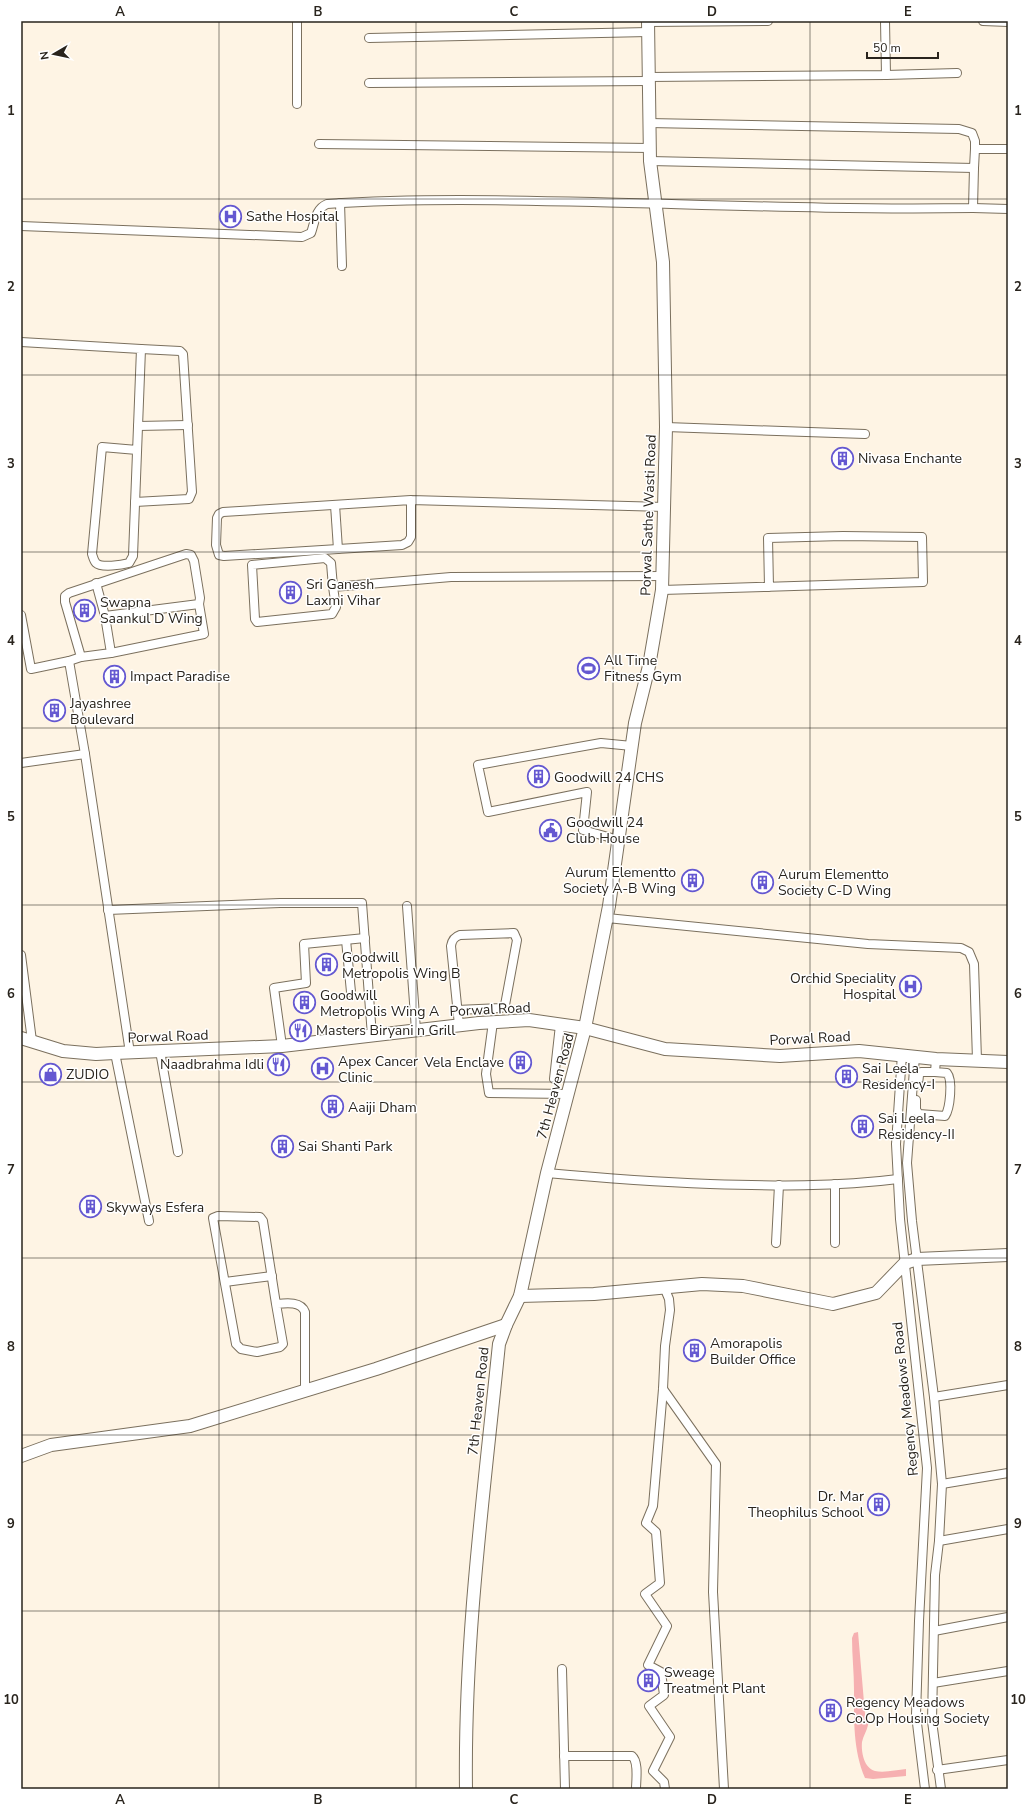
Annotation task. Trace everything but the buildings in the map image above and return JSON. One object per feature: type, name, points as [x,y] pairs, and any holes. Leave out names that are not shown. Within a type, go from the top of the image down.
[{"type":"street","points":[[297,21],[297,104]]},
{"type":"street","points":[[368,38],[768,21]]},
{"type":"street","points":[[885,21],[886,75]]},
{"type":"street","points":[[983,21],[1008,22]]},
{"type":"street","name":"Porwal Sathe Wasti Road","points":[[585,1028],[607,918],[632,746],[662,590],[663,576],[666,427],[663,262],[650,161],[648,25]]},
{"type":"street","points":[[369,83],[957,73]]},
{"type":"street","points":[[649,123],[959,129],[972,133],[975,141],[973,208]]},
{"type":"street","points":[[319,144],[650,148]]},
{"type":"street","points":[[975,149],[1008,149]]},
{"type":"street","points":[[650,161],[974,168]]},
{"type":"street","points":[[21,226],[302,237],[311,233],[321,206],[327,204],[369,201],[484,200],[880,209],[1008,209]]},
{"type":"street","points":[[340,203],[342,266]]},
{"type":"street","points":[[21,342],[180,351],[184,354],[192,496],[186,500],[135,502]]},
{"type":"street","points":[[137,450],[102,447],[92,554],[97,563],[101,565],[123,565],[132,559],[135,502],[141,349]]},
{"type":"street","points":[[138,426],[188,424]]},
{"type":"street","points":[[666,427],[865,434]]},
{"type":"street","points":[[411,500],[411,537],[408,542],[402,545],[224,556],[219,555],[216,545],[217,518],[219,514],[223,512],[411,500],[665,507]]},
{"type":"street","points":[[335,505],[338,549]]},
{"type":"street","points":[[662,590],[769,587],[923,582],[922,537],[843,536],[768,538],[769,587]]},
{"type":"street","points":[[21,615],[31,669],[81,657],[110,653],[204,634],[194,561],[191,556],[186,554],[96,583],[69,593],[65,596],[64,602],[81,657]]},
{"type":"street","points":[[325,558],[331,563],[334,587],[336,607],[332,614],[258,622],[255,619],[252,565],[325,558]]},
{"type":"street","points":[[334,587],[451,577],[663,576]]},
{"type":"street","points":[[96,583],[105,616],[110,653]]},
{"type":"street","points":[[105,616],[199,604]]},
{"type":"street","points":[[69,661],[85,754],[130,1052]]},
{"type":"street","points":[[619,840],[583,830],[587,792],[488,812],[478,765],[601,743],[632,746]]},
{"type":"street","points":[[21,763],[85,754]]},
{"type":"street","points":[[108,910],[280,903],[362,903],[372,1036]]},
{"type":"street","points":[[407,906],[416,1030]]},
{"type":"street","points":[[607,918],[868,944],[961,948],[969,952],[974,964],[977,1060]]},
{"type":"street","points":[[457,1010],[501,1008],[505,1005],[517,940],[514,933],[460,935],[455,936],[452,941],[457,1010],[459,1025]]},
{"type":"street","points":[[282,1046],[274,988],[306,982],[304,944],[365,938]]},
{"type":"street","points":[[346,940],[351,992]]},
{"type":"street","points":[[21,955],[26,1039]]},
{"type":"street","name":"Porwal Road","points":[[26,1039],[63,1051],[96,1054],[282,1046],[459,1025],[530,1020],[585,1028],[666,1049],[780,1056],[859,1051],[902,1054],[936,1059],[1008,1062]]},
{"type":"street","points":[[493,1022],[486,1074],[489,1093],[568,1094]]},
{"type":"street","points":[[554,1079],[560,1025]]},
{"type":"street","name":"7th Heaven Road","points":[[466,1789],[465,1748],[469,1652],[475,1574],[499,1344],[506,1325],[520,1296],[547,1173],[585,1028]]},
{"type":"street","points":[[160,1051],[178,1152]]},
{"type":"street","points":[[115,1053],[149,1220]]},
{"type":"street","name":"Regency Meadows Road","points":[[902,1054],[896,1144],[898,1179],[905,1263],[927,1468],[916,1715],[925,1789]]},
{"type":"street","points":[[915,1056],[907,1163],[912,1221],[934,1397],[942,1484],[939,1541],[935,1575],[932,1721],[941,1789]]},
{"type":"street","points":[[935,1072],[936,1059]]},
{"type":"street","points":[[921,1072],[935,1072],[947,1073],[950,1078],[948,1111],[945,1116],[919,1114],[916,1110],[919,1075],[921,1072]]},
{"type":"street","points":[[547,1173],[653,1182],[779,1185],[835,1184],[898,1179]]},
{"type":"street","points":[[835,1184],[835,1243]]},
{"type":"street","points":[[776,1243],[779,1185]]},
{"type":"street","points":[[218,1216],[260,1216],[263,1221],[272,1276],[282,1344],[280,1347],[257,1352],[241,1350],[236,1344],[213,1218],[218,1216]]},
{"type":"street","points":[[520,1296],[594,1294],[702,1284],[743,1286],[833,1304],[876,1293],[905,1263],[917,1259],[1008,1255]]},
{"type":"street","points":[[225,1282],[272,1276]]},
{"type":"street","points":[[664,1287],[669,1299],[670,1310],[665,1346],[663,1390],[653,1506],[646,1523],[656,1532],[660,1583],[646,1594],[667,1626],[648,1664],[661,1672],[664,1695],[649,1706],[670,1737],[653,1771],[664,1782],[665,1789]]},
{"type":"street","points":[[276,1304],[299,1304],[303,1307],[305,1312],[305,1390]]},
{"type":"street","points":[[21,1456],[51,1445],[190,1426],[506,1325]]},
{"type":"street","points":[[934,1397],[1008,1384]]},
{"type":"street","points":[[663,1390],[716,1464],[713,1592],[724,1789]]},
{"type":"street","points":[[942,1484],[1008,1473]]},
{"type":"street","points":[[939,1541],[1008,1529]]},
{"type":"street","points":[[934,1631],[1008,1617]]},
{"type":"street","points":[[562,1669],[565,1789]]},
{"type":"street","points":[[933,1683],[1008,1671]]},
{"type":"street","points":[[564,1756],[632,1756],[635,1758],[636,1764],[636,1789]]},
{"type":"street","points":[[938,1770],[1008,1760]]},
{"type":"shaded area","points":[[858,1632],[865,1714],[868,1719],[862,1742],[864,1759],[868,1767],[875,1771],[886,1772],[906,1769],[906,1776],[873,1779],[865,1778],[861,1767],[855,1735],[852,1644],[854,1633]]},
{"type":"place","name":"Sathe Hospital","points":[[230,216]]},
{"type":"place","name":"Nivasa Enchante","points":[[842,458]]},
{"type":"place","name":"Sri Ganesh Laxmi Vihar","points":[[290,592]]},
{"type":"place","name":"Swapna Saankul D Wing","points":[[85,610]]},
{"type":"place","name":"All Time Fitness Gym","points":[[588,668]]},
{"type":"place","name":"Impact Paradise","points":[[114,676]]},
{"type":"place","name":"Jayashree Boulevard","points":[[55,711]]},
{"type":"place","name":"Goodwill 24 CHS","points":[[538,777]]},
{"type":"place","name":"Goodwill 24 Club House","points":[[551,830]]},
{"type":"place","name":"Aurum Elementto Society A-B Wing","points":[[692,880]]},
{"type":"place","name":"Aurum Elementto Society C-D Wing","points":[[762,882]]},
{"type":"place","name":"Goodwill Metropolis Wing B","points":[[326,965]]},
{"type":"place","name":"Orchid Speciality Hospital","points":[[911,986]]},
{"type":"place","name":"Goodwill Metropolis Wing A","points":[[305,1003]]},
{"type":"place","name":"Masters Biryani n Grill","points":[[301,1030]]},
{"type":"place","name":"Vela Enclave","points":[[520,1062]]},
{"type":"place","name":"Naadbrahma Idli","points":[[279,1064]]},
{"type":"place","name":"Apex Cancer Clinic","points":[[322,1069]]},
{"type":"place","name":"ZUDIO","points":[[51,1074]]},
{"type":"place","name":"Sai Leela Residency-I","points":[[847,1076]]},
{"type":"place","name":"Aaiji Dham","points":[[333,1107]]},
{"type":"place","name":"Sai Leela Residency-II","points":[[862,1126]]},
{"type":"place","name":"Sai Shanti Park","points":[[282,1146]]},
{"type":"place","name":"Skyways Esfera","points":[[91,1207]]},
{"type":"place","name":"Amorapolis Builder Office","points":[[695,1351]]},
{"type":"place","name":"Dr. Mar Theophilus School","points":[[879,1504]]},
{"type":"place","name":"Sweage Treatment Plant","points":[[648,1680]]},
{"type":"place","name":"Regency Meadows Co.Op Housing Society","points":[[830,1710]]}]
